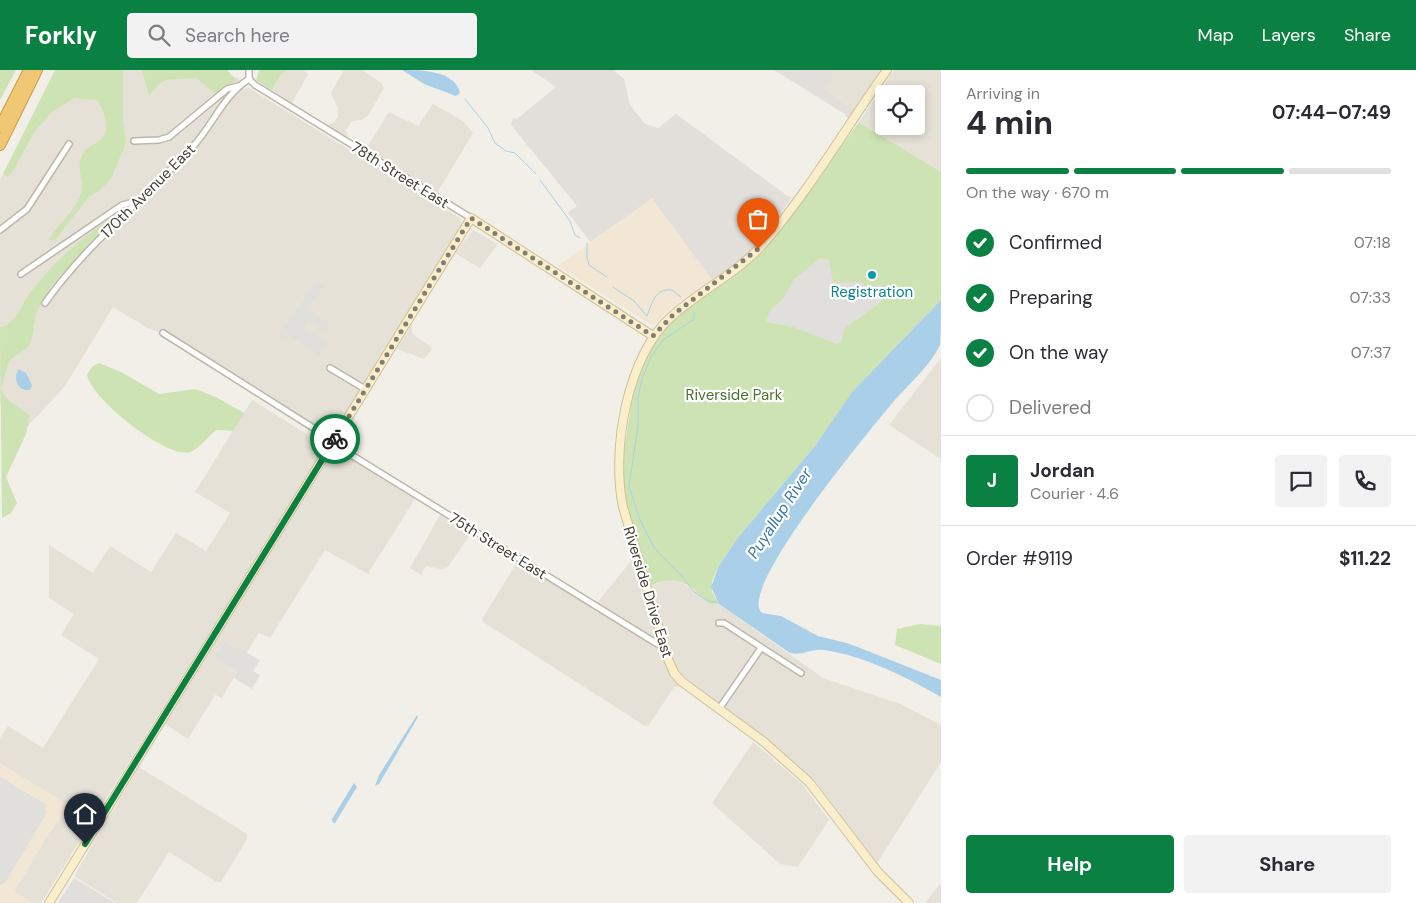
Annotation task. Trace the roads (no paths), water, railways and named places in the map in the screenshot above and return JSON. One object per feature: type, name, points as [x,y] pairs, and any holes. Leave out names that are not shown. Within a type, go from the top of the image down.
[{"type":"highway","points":[[0,127],[29,70]]},
{"type":"highway","points":[[0,145],[37,70]]},
{"type":"street","points":[[249,70],[249,79]]},
{"type":"street","name":"Riverside Drive East","points":[[887,70],[785,217],[758,249],[673,315],[653,336],[639,362],[630,386],[620,451],[619,482],[623,507],[664,648],[676,677],[784,758],[809,782],[878,872],[908,903]]},
{"type":"street","name":"170th Avenue East","points":[[45,303],[70,270],[141,200],[202,135],[238,86],[249,79]]},
{"type":"street","name":"78th Street East","points":[[249,79],[255,85],[471,218],[653,336]]},
{"type":"street","points":[[134,141],[159,140],[169,137],[228,89],[238,86]]},
{"type":"street","points":[[0,230],[27,210],[69,144]]},
{"type":"street","points":[[21,274],[122,205],[141,200]]},
{"type":"street","points":[[49,903],[471,218]]},
{"type":"street","name":"75th Street East","points":[[163,334],[664,648]]},
{"type":"street","points":[[330,368],[365,390]]},
{"type":"street","points":[[720,623],[724,623],[801,673]]},
{"type":"street","points":[[719,709],[761,648]]},
{"type":"water","points":[[402,70],[427,71],[444,76],[457,85],[460,93],[456,96],[424,84]]},
{"type":"water","name":"Puyallup River","points":[[941,300],[940,345],[936,353],[861,441],[810,508],[768,574],[759,599],[762,613],[781,616],[818,636],[850,644],[941,680],[941,697],[899,675],[855,657],[824,650],[799,654],[790,653],[719,604],[711,587],[719,566],[736,540],[815,446],[852,392]]},
{"type":"water","points":[[19,369],[26,373],[32,385],[30,390],[20,388],[17,383],[16,374]]},
{"type":"water","points":[[417,715],[418,717],[379,784],[375,786],[379,775]]},
{"type":"water","points":[[354,783],[357,787],[335,823],[333,823],[332,819]]},
{"type":"waterway","points":[[465,99],[488,128],[495,143],[506,151],[515,153],[536,174]]},
{"type":"waterway","points":[[540,180],[570,221],[575,235],[580,238]]},
{"type":"waterway","points":[[587,243],[589,265],[607,277]]},
{"type":"waterway","points":[[613,287],[634,301],[647,316],[655,297],[662,291],[672,290],[681,297]]},
{"type":"waterway","points":[[694,312],[694,319],[663,340],[651,357],[642,379],[638,396],[638,426],[629,486],[640,520],[655,549],[681,575],[693,591],[708,601],[717,602]]},
{"type":"place","name":"Registration","points":[[872,275]]},
{"type":"park label","name":"Riverside Park","points":[[734,395]]}]
